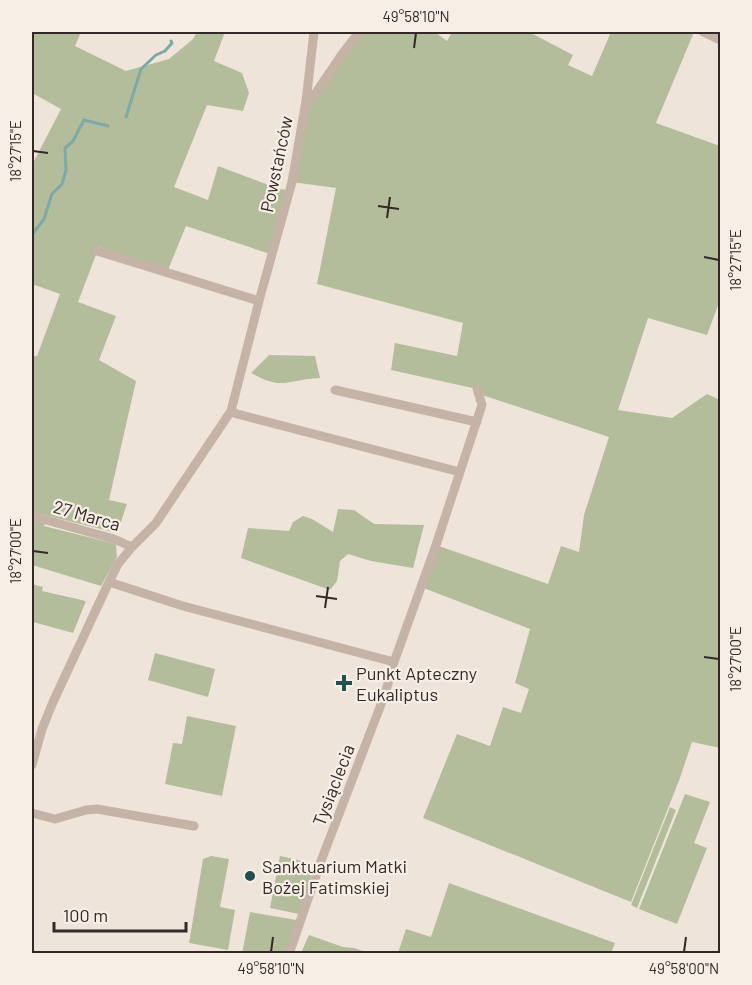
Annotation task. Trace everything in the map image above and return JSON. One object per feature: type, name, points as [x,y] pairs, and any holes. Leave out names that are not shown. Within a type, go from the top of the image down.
[{"type":"street","name":"Powstańców","points":[[32,765],[45,720],[118,564],[156,523],[231,411],[292,182],[306,101],[314,32]]},
{"type":"street","points":[[306,101],[313,97],[359,32]]},
{"type":"street","points":[[703,32],[720,40]]},
{"type":"street","points":[[97,251],[259,301]]},
{"type":"street","name":"Tysiąclecia","points":[[289,954],[321,861],[385,694],[477,422],[482,405],[477,389]]},
{"type":"street","points":[[335,390],[477,422]]},
{"type":"street","points":[[231,411],[460,472]]},
{"type":"street","name":"27 Marca","points":[[32,516],[114,539],[132,547]]},
{"type":"street","points":[[109,582],[183,606],[394,662]]},
{"type":"street","points":[[32,813],[55,819],[97,809],[194,826]]},
{"type":"green space","points":[[32,32],[81,32],[75,46],[126,71],[169,59],[193,39],[197,32],[225,32],[214,61],[242,73],[249,93],[243,111],[207,105],[174,187],[208,200],[218,166],[279,189],[288,190],[270,254],[186,226],[168,270],[99,247],[78,302],[116,316],[99,360],[136,381],[109,500],[127,504],[117,533],[32,512],[32,356],[37,356],[60,294],[32,284],[32,163],[61,109],[32,93]]},
{"type":"green space","points":[[360,32],[435,32],[447,41],[452,32],[529,32],[573,55],[568,65],[592,76],[611,32],[694,32],[656,123],[720,146],[720,300],[707,335],[648,318],[618,410],[672,418],[707,394],[720,400],[720,748],[692,742],[631,902],[423,818],[457,734],[490,746],[503,707],[521,713],[529,689],[515,683],[530,629],[421,587],[436,545],[548,584],[561,546],[579,552],[584,515],[609,437],[479,394],[477,389],[391,370],[395,343],[457,356],[463,323],[317,284],[336,188],[292,182],[306,101]]},
{"type":"green space","points":[[269,355],[315,356],[320,378],[276,383],[251,373]]},
{"type":"green space","points":[[338,509],[354,510],[374,524],[424,525],[413,568],[371,561],[348,554],[340,561],[337,581],[330,590],[241,558],[248,528],[289,531],[293,522],[303,516],[333,532]]},
{"type":"green space","points":[[32,519],[45,523],[44,526],[116,544],[117,557],[101,586],[32,565]]},
{"type":"green space","points":[[32,584],[43,587],[42,591],[86,601],[73,633],[33,622],[32,625]]},
{"type":"green space","points":[[155,653],[215,669],[208,697],[148,680]]},
{"type":"green space","points":[[187,716],[236,726],[222,796],[165,784],[173,743],[182,744]]},
{"type":"green space","points":[[685,794],[710,802],[694,843],[707,848],[677,924],[639,909]]},
{"type":"green space","points":[[670,807],[676,810],[637,908],[631,905]]},
{"type":"green space","points":[[211,856],[229,859],[220,907],[235,910],[228,950],[189,943],[203,859]]},
{"type":"green space","points":[[280,856],[315,864],[299,914],[270,908]]},
{"type":"green space","points":[[449,883],[615,943],[611,953],[398,953],[406,929],[431,937]]},
{"type":"green space","points":[[250,912],[297,920],[285,953],[242,954]]},
{"type":"green space","points":[[309,935],[343,947],[369,953],[301,953]]},
{"type":"waterway","points":[[126,117],[141,69],[156,55],[165,51],[172,43],[171,41]]},
{"type":"waterway","points":[[32,235],[44,219],[52,194],[62,184],[66,170],[65,148],[73,141],[84,120],[108,126]]},
{"type":"place","name":"Punkt Apteczny Eukaliptus","points":[[344,683]]},
{"type":"place","name":"Sanktuarium Matki Bożej Fatimskiej","points":[[250,876]]}]
